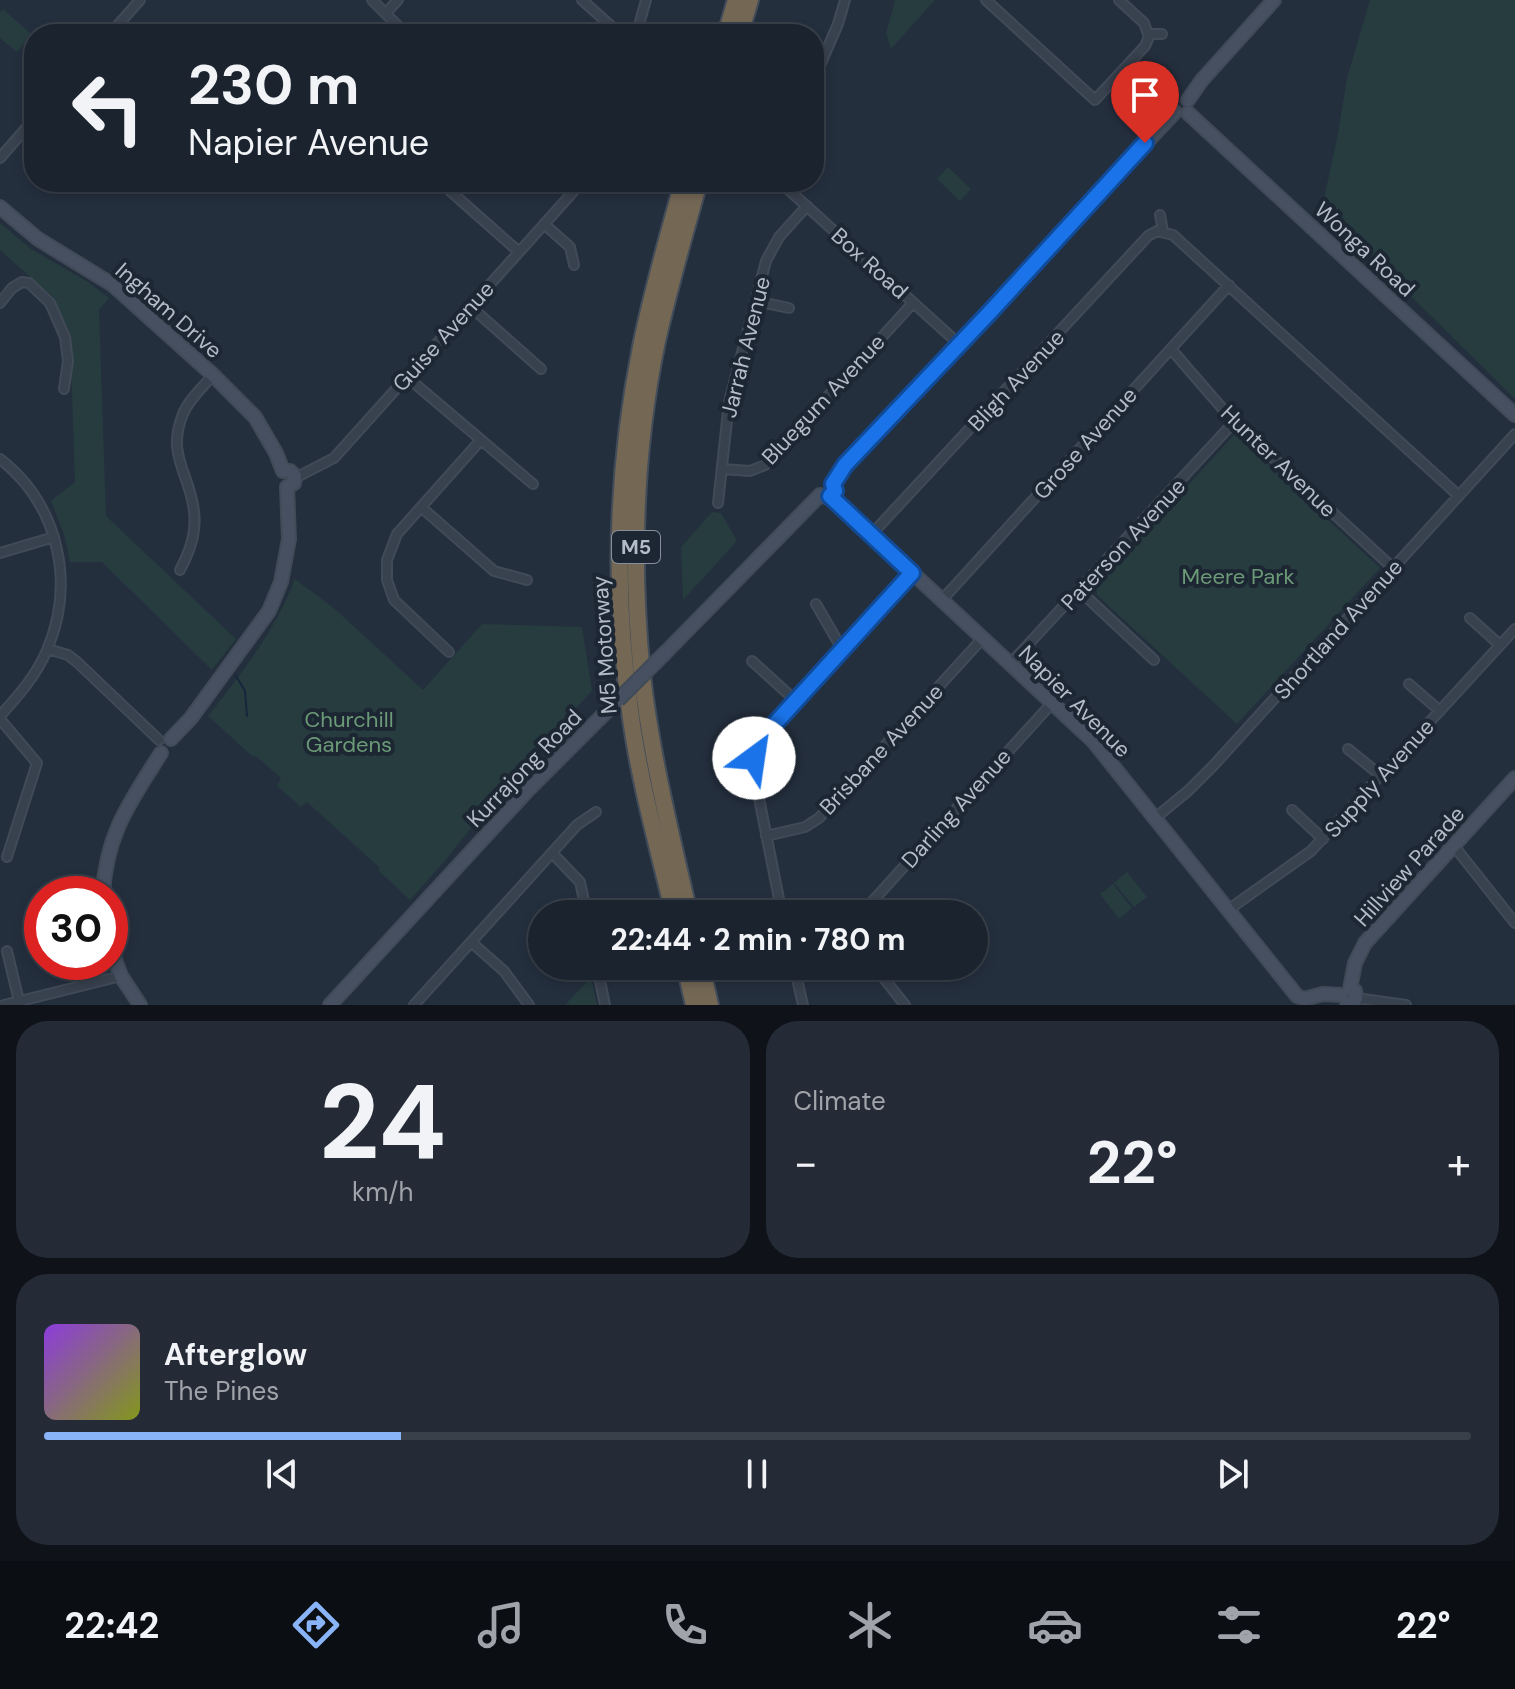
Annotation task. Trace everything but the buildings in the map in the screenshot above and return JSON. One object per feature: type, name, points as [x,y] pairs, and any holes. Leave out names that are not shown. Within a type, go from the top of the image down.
[{"type":"highway","points":[[725,24],[729,0]]},
{"type":"highway","points":[[727,24],[736,0]]},
{"type":"highway","points":[[743,24],[750,0]]},
{"type":"highway","name":"M5 Motorway","points":[[671,900],[630,712],[621,624],[619,562],[624,470],[634,384],[651,301],[680,192]]},
{"type":"highway","name":"M5 Motorway","points":[[686,900],[647,706],[637,608],[636,561],[638,478],[649,387],[660,329],[696,192]]},
{"type":"highway","points":[[688,980],[694,1005]]},
{"type":"highway","points":[[704,980],[710,1005]]},
{"type":"street","points":[[119,24],[140,0]]},
{"type":"street","points":[[372,0],[396,24]]},
{"type":"street","points":[[386,13],[398,0]]},
{"type":"street","points":[[582,0],[609,24]]},
{"type":"street","points":[[637,24],[646,0]]},
{"type":"street","points":[[824,56],[845,0]]},
{"type":"street","points":[[986,0],[1095,100],[1145,46],[1149,34],[1144,23],[1119,0]]},
{"type":"street","name":"Kurrajong Road","points":[[330,1005],[528,790],[828,492],[845,465],[1184,108],[1202,80],[1267,3]]},
{"type":"street","points":[[1149,34],[1162,34]]},
{"type":"street","name":"Wonga Road","points":[[1184,108],[1515,415]]},
{"type":"street","points":[[0,158],[24,130]]},
{"type":"street","points":[[452,192],[519,252]]},
{"type":"street","name":"Guise Avenue","points":[[291,483],[334,458],[573,192]]},
{"type":"street","name":"Box Road","points":[[791,192],[960,345]]},
{"type":"street","name":"Jarrah Avenue","points":[[718,503],[729,398],[756,301],[773,245],[807,206]]},
{"type":"street","name":"Ingham Drive","points":[[0,207],[38,239],[113,285],[213,375],[255,417],[283,471],[279,482],[291,483]]},
{"type":"street","points":[[1160,215],[1163,231],[1173,235],[1229,285],[1459,496]]},
{"type":"street","points":[[544,224],[570,247],[574,265]]},
{"type":"street","name":"Bligh Avenue","points":[[871,535],[1148,236],[1163,231]]},
{"type":"street","points":[[0,303],[12,288],[22,282],[29,283],[50,303],[65,337],[68,361],[64,389]]},
{"type":"street","name":"Grose Avenue","points":[[941,601],[1229,285]]},
{"type":"street","points":[[756,301],[789,308]]},
{"type":"street","name":"Bluegum Avenue","points":[[722,469],[747,471],[765,465],[913,303]]},
{"type":"street","points":[[470,306],[541,369]]},
{"type":"street","name":"Hunter Avenue","points":[[1171,349],[1234,422],[1393,568]]},
{"type":"street","points":[[180,570],[193,541],[195,524],[191,495],[178,461],[177,436],[183,413],[213,375]]},
{"type":"street","points":[[407,377],[533,484]]},
{"type":"street","name":"Paterson Avenue","points":[[1010,664],[1234,422]]},
{"type":"street","name":"Shortland Avenue","points":[[1155,818],[1200,781],[1515,434]]},
{"type":"street","points":[[449,652],[394,600],[387,580],[387,560],[392,542],[480,441]]},
{"type":"street","points":[[0,459],[36,494],[54,537],[60,567],[59,601],[48,649],[29,682],[0,717],[37,763],[7,857]]},
{"type":"street","points":[[106,876],[109,851],[119,821],[164,744],[191,718],[269,611],[281,582],[289,539],[291,483]]},
{"type":"street","name":"Napier Avenue","points":[[828,492],[1097,746],[1303,1002],[1323,994],[1348,998]]},
{"type":"street","points":[[421,507],[494,571],[527,580]]},
{"type":"street","points":[[0,553],[54,537]]},
{"type":"street","points":[[779,900],[753,768],[756,749],[761,739],[912,573]]},
{"type":"street","points":[[1080,591],[1154,660]]},
{"type":"street","points":[[816,604],[842,649]]},
{"type":"street","points":[[1470,618],[1500,645]]},
{"type":"street","name":"Supply Avenue","points":[[1228,910],[1297,862],[1323,839],[1515,629]]},
{"type":"street","name":"Brisbane Avenue","points":[[766,836],[805,827],[819,818],[982,639]]},
{"type":"street","points":[[48,649],[68,655],[77,662],[164,744]]},
{"type":"street","points":[[752,661],[796,701]]},
{"type":"street","points":[[1409,684],[1440,711]]},
{"type":"street","name":"Darling Avenue","points":[[874,900],[1052,703]]},
{"type":"street","points":[[1348,749],[1380,775]]},
{"type":"street","name":"Hillview Parade","points":[[1348,998],[1355,963],[1365,943],[1515,778]]},
{"type":"street","points":[[1292,810],[1323,839]]},
{"type":"street","points":[[414,1005],[583,819],[596,812]]},
{"type":"street","points":[[1454,846],[1515,922]]},
{"type":"street","points":[[552,853],[580,882],[584,900]]},
{"type":"street","points":[[471,942],[504,971],[529,1005]]},
{"type":"street","points":[[7,951],[19,1001]]},
{"type":"street","points":[[4,1005],[105,980]]},
{"type":"street","points":[[124,980],[140,1005]]},
{"type":"street","points":[[600,980],[605,1005]]},
{"type":"street","points":[[797,980],[803,1005]]},
{"type":"street","points":[[885,980],[905,1005]]},
{"type":"street","points":[[1348,998],[1406,1005]]},
{"type":"green space","points":[[892,0],[935,0],[891,49],[886,33],[895,1]]},
{"type":"green space","points":[[1370,0],[1515,0],[1515,399],[1322,208],[1347,78]]},
{"type":"green space","points":[[3,9],[24,28],[24,44],[17,52],[0,38],[0,12]]},
{"type":"green space","points":[[948,167],[971,189],[960,201],[937,179]]},
{"type":"green space","points":[[0,223],[31,249],[109,298],[99,310],[106,516],[236,639],[212,670],[102,562],[70,562],[64,534],[51,501],[75,482],[70,332],[53,297],[0,250]]},
{"type":"green space","name":"Meere Park","points":[[1235,434],[1380,568],[1237,724],[1097,595],[1096,585]]},
{"type":"green space","points":[[712,512],[721,513],[737,541],[683,600],[681,547]]},
{"type":"green space","name":"Churchill Gardens","points":[[295,579],[335,609],[423,690],[482,624],[582,627],[592,691],[515,773],[410,900],[379,871],[379,867],[307,802],[301,807],[277,786],[281,778],[208,716],[268,634]]},
{"type":"green space","points":[[1127,872],[1147,897],[1134,907],[1114,883]]},
{"type":"green space","points":[[1113,884],[1132,908],[1119,919],[1100,894]]},
{"type":"green space","points":[[588,980],[592,980],[597,1005],[565,1005]]},
{"type":"waterway","points":[[236,676],[245,691],[247,716]]},
{"type":"route","points":[[754,758],[761,739],[912,573],[830,496],[835,491],[833,484],[845,465],[1145,143]]}]
